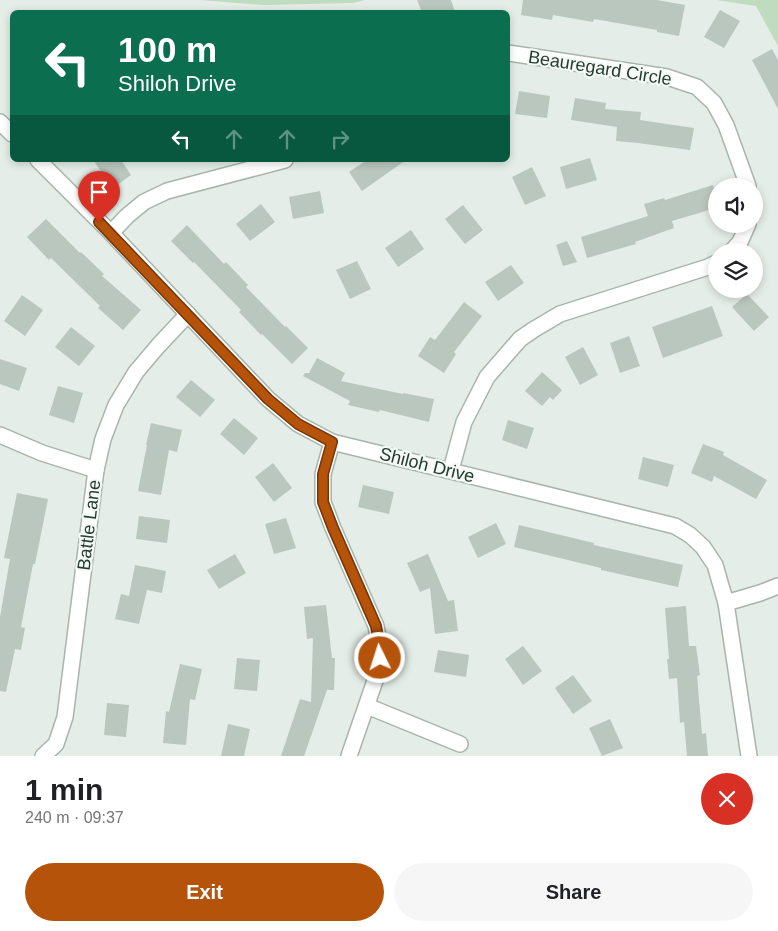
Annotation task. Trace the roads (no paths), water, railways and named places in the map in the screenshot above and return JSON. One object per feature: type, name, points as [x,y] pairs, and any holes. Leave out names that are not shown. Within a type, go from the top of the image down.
[{"type":"street","name":"Beauregard Circle","points":[[510,53],[667,77],[697,87],[714,103],[726,125],[745,178]]},
{"type":"street","points":[[0,122],[10,132]]},
{"type":"street","name":"Shiloh Drive","points":[[40,162],[111,233],[268,399],[298,424],[332,442],[675,526],[690,535],[704,547],[716,565],[726,603],[749,756]]},
{"type":"street","points":[[111,233],[144,202],[167,191],[277,162]]},
{"type":"street","points":[[451,470],[464,422],[487,376],[520,339],[560,314],[708,266]]},
{"type":"street","name":"Battle Lane","points":[[43,756],[56,744],[65,718],[96,470],[103,439],[116,405],[136,372],[188,314]]},
{"type":"street","points":[[0,435],[42,453],[96,470]]},
{"type":"street","points":[[332,442],[323,474],[323,502],[376,626],[380,648],[379,669],[349,756]]},
{"type":"street","points":[[726,603],[778,586]]},
{"type":"street","points":[[367,706],[460,744]]}]
